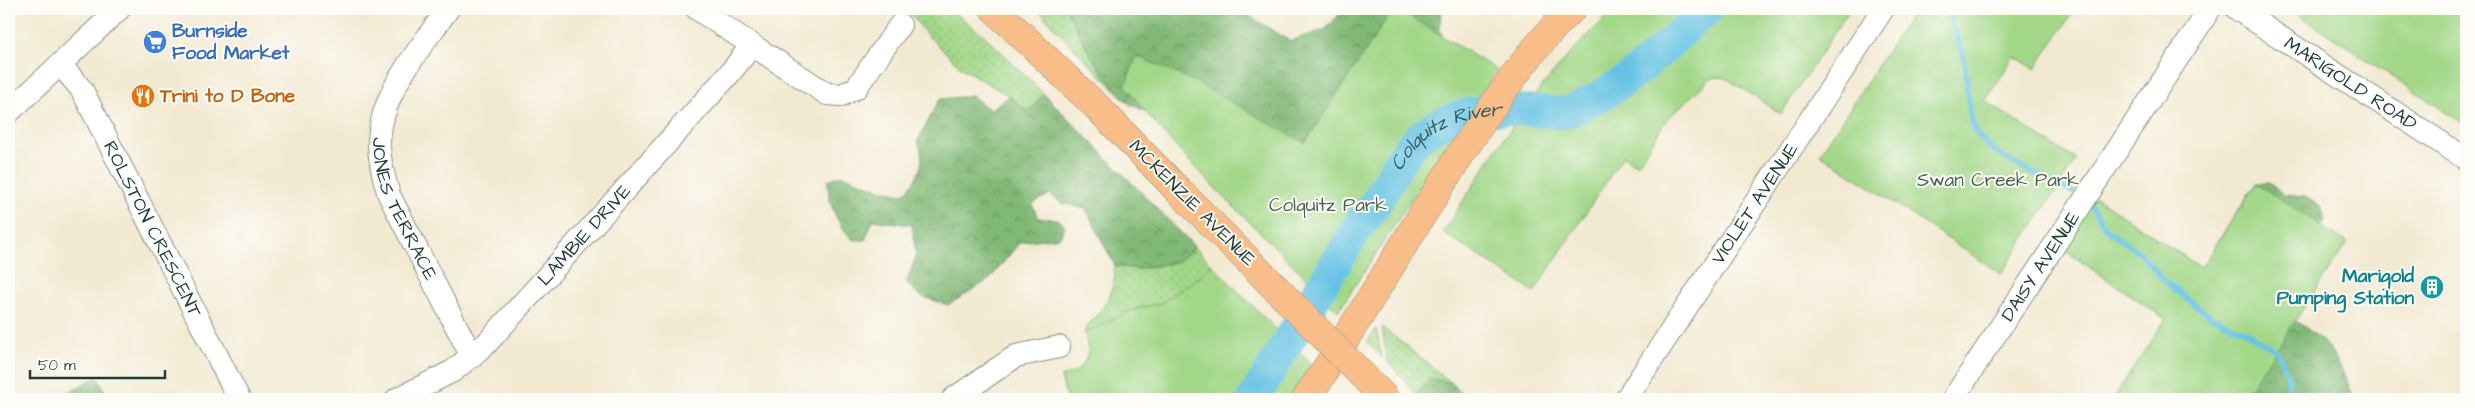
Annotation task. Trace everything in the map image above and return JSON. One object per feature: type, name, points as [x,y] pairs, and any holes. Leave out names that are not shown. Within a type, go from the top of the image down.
[{"type":"main road","name":"MCKENZIE AVENUE","points":[[994,9],[1097,107],[1386,399]]},
{"type":"main road","points":[[1306,399],[1507,85],[1535,46],[1572,9]]},
{"type":"street","points":[[9,112],[119,9]]},
{"type":"street","name":"JONES TERRACE","points":[[448,9],[394,87],[384,115],[379,145],[381,168],[389,195],[472,356]]},
{"type":"street","points":[[697,9],[827,94],[842,96],[856,88],[900,25]]},
{"type":"street","name":"VIOLET AVENUE","points":[[1626,399],[1882,9]]},
{"type":"street","name":"DAISY AVENUE","points":[[1952,399],[2210,9]]},
{"type":"street","name":"MARIGOLD ROAD","points":[[2237,9],[2466,159]]},
{"type":"street","name":"LAMBIE DRIVE","points":[[397,399],[452,371],[487,343],[710,95],[752,45]]},
{"type":"street","name":"ROLSTON CRESCENT","points":[[60,64],[82,90],[239,399]]},
{"type":"street","points":[[953,399],[1016,356],[1059,347]]},
{"type":"green space","points":[[907,9],[950,9],[987,38],[1044,94],[1029,112],[1006,94],[963,69],[927,35]]},
{"type":"green space","points":[[1038,9],[1047,12],[1052,9],[1066,9],[1096,60],[1132,107],[1054,28]]},
{"type":"green space","name":"Colquitz Park","points":[[1066,9],[1238,9],[1290,41],[1326,29],[1344,9],[1442,9],[1439,27],[1451,62],[1403,212],[1338,311],[1145,111],[1133,104],[1110,82],[1089,52]]},
{"type":"green space","name":"Colquitz Park","points":[[1393,9],[1398,9],[1497,70],[1338,311],[1174,145],[1125,85],[1137,56],[1197,83],[1305,143]]},
{"type":"green space","points":[[1614,9],[1850,9],[1781,114],[1724,77],[1711,78],[1667,119],[1637,165],[1623,156],[1534,292],[1443,232],[1501,142],[1539,90],[1566,58]]},
{"type":"green space","points":[[1915,9],[2075,9],[2035,69],[2014,56],[1985,101],[2076,160],[2001,274],[1820,154]]},
{"type":"green space","points":[[2290,9],[2466,9],[2466,125]]},
{"type":"green space","points":[[1044,94],[1195,247],[1178,262],[1138,269],[1115,266],[1086,209],[1062,203],[1050,194],[1032,204],[1038,218],[1056,219],[1065,225],[1060,237],[1020,242],[990,279],[948,305],[920,296],[906,282],[916,257],[912,225],[873,220],[865,240],[853,240],[842,227],[831,204],[828,180],[842,175],[879,189],[904,194],[918,175],[921,156],[918,140],[940,99],[972,96],[990,110],[1009,96],[1029,112]]},
{"type":"green space","name":"Swan Creek Park","points":[[2256,183],[2269,183],[2284,195],[2305,197],[2320,206],[2325,221],[2312,235],[2282,313],[2310,331],[2328,348],[2341,369],[2354,399],[2113,399],[2166,319],[2060,247],[2095,197],[2201,268]]},
{"type":"green space","name":"Swan Creek Park","points":[[2256,183],[2347,243],[2243,399],[2113,399],[2166,319],[2060,247],[2095,197],[2201,268]]},
{"type":"green space","points":[[1195,247],[1221,275],[1181,290],[1162,303],[1132,310],[1084,333],[1085,328],[1098,314],[1111,293],[1115,266],[1138,269],[1178,262]]},
{"type":"green space","points":[[1212,265],[1312,365],[1288,399],[1067,399],[1061,377],[1076,371],[1085,361],[1088,348],[1084,333],[1132,310],[1162,303],[1202,275]]},
{"type":"green space","points":[[1382,327],[1452,383],[1431,379],[1416,394],[1387,361]]},
{"type":"green space","points":[[1376,329],[1382,358],[1367,342]]},
{"type":"green space","points":[[97,377],[109,399],[55,399]]},
{"type":"green space","points":[[1431,379],[1452,383],[1467,399],[1422,399],[1416,394]]},
{"type":"waterway","name":"Colquitz River","points":[[1253,399],[1361,222],[1371,211],[1402,158],[1421,135],[1444,122],[1477,112],[1533,110],[1564,113],[1572,111],[1602,95],[1634,73],[1707,9]]},
{"type":"waterway","points":[[1948,9],[1961,47],[1970,110],[1974,128],[1978,135],[1985,143],[2008,159],[2036,175],[2073,192]]},
{"type":"waterway","points":[[2090,205],[2108,231],[2140,253],[2165,282],[2213,318],[2243,330],[2278,352],[2289,380],[2285,399]]},
{"type":"place","name":"Burnside Food Market","points":[[155,42]]},
{"type":"place","name":"Trini to D Bone","points":[[143,96]]},
{"type":"place","name":"Marigold Pumping Station","points":[[2432,287]]}]
